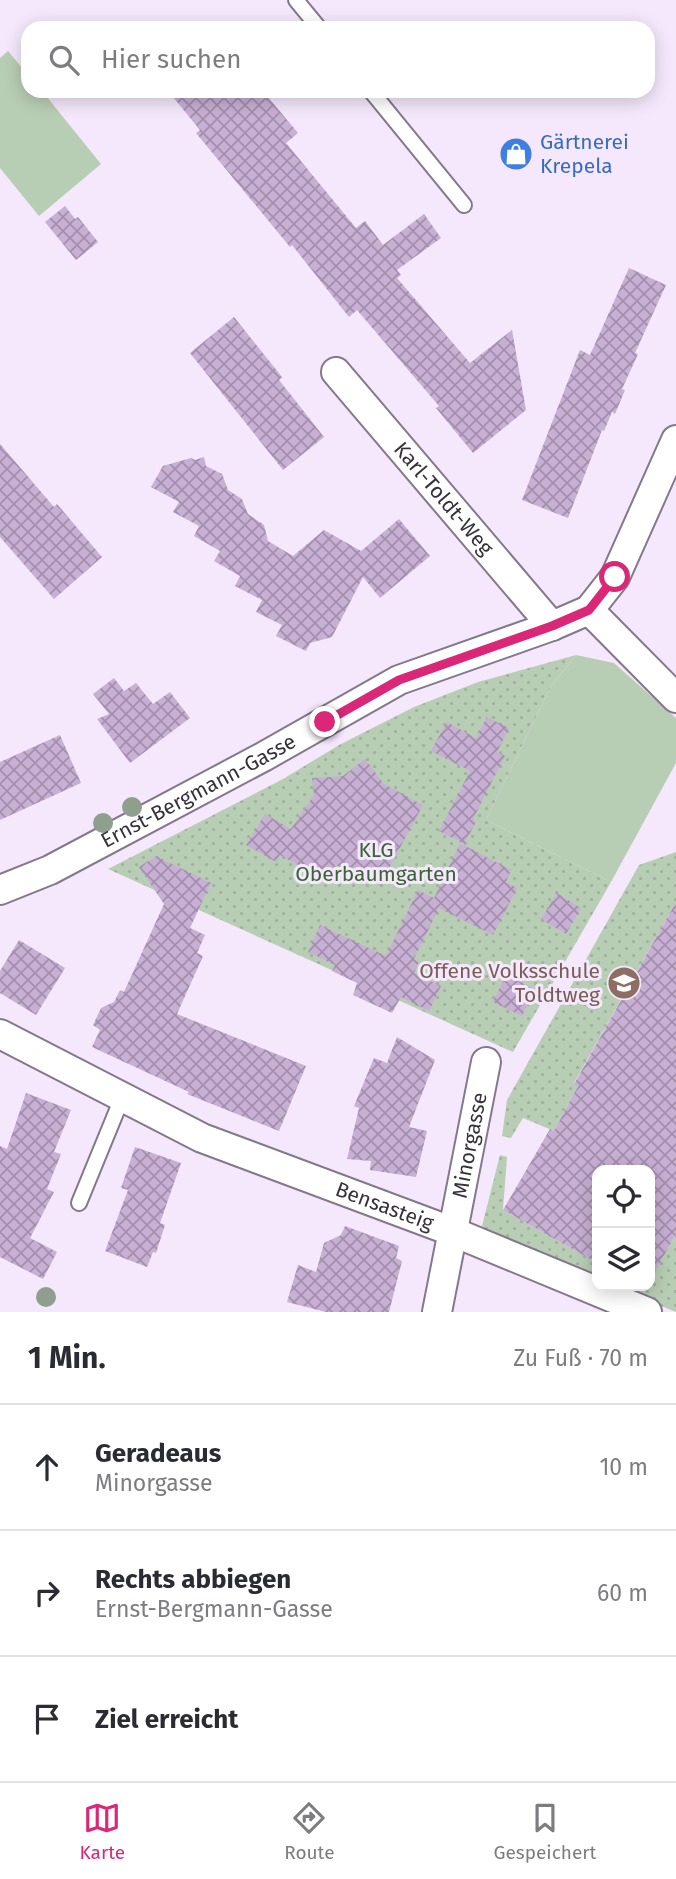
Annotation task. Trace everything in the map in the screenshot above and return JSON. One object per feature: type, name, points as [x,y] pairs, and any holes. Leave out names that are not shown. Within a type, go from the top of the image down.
[{"type":"street","name":"Karl-Toldt-Weg","points":[[336,372],[552,626]]},
{"type":"street","points":[[676,440],[665,493],[615,577],[589,610],[676,698]]},
{"type":"street","name":"Ernst-Bergmann-Gasse","points":[[0,890],[50,870],[263,757],[399,680],[552,626],[589,610]]},
{"type":"street","name":"Bensasteig","points":[[0,1034],[202,1138],[451,1231],[648,1312]]},
{"type":"street","name":"Minorgasse","points":[[437,1312],[486,1062]]},
{"type":"lane","points":[[296,0],[313,21]]},
{"type":"lane","points":[[376,98],[464,205]]},
{"type":"lane","points":[[79,1203],[122,1098]]},
{"type":"green space","points":[[8,51],[21,67],[21,98],[48,98],[101,164],[39,216],[0,168],[0,58]]},
{"type":"green space","name":"KLG Oberbaumgarten","points":[[576,655],[551,686],[486,820],[611,882],[513,1052],[108,869],[283,779],[339,745],[414,707],[478,682]]},
{"type":"green space","points":[[576,655],[614,663],[676,718],[676,763],[611,882],[486,820],[551,686]]},
{"type":"green space","points":[[676,852],[676,902],[574,1083],[578,1086],[554,1131],[523,1118],[511,1138],[502,1136],[507,1100],[639,865]]},
{"type":"green space","points":[[500,1155],[507,1157],[503,1210],[592,1260],[592,1278],[488,1233],[482,1226]]},
{"type":"green space","points":[[676,1234],[676,1312],[624,1291],[655,1291],[655,1272]]},
{"type":"building","points":[[174,98],[269,98],[298,133],[286,143],[356,228],[365,221],[383,245],[424,214],[441,238],[397,270],[401,275],[397,278],[470,363],[512,330],[526,410],[473,453],[436,408],[439,406],[357,310],[349,317],[292,245],[290,247],[196,133],[200,130]]},
{"type":"building","points":[[65,206],[75,219],[78,217],[98,242],[76,260],[45,222]]},
{"type":"building","points":[[629,268],[666,285],[635,353],[638,354],[622,389],[625,390],[615,414],[612,412],[604,431],[602,430],[568,518],[522,500],[580,350],[590,355]]},
{"type":"building","points":[[234,317],[282,377],[279,380],[324,437],[283,470],[190,353]]},
{"type":"building","points":[[0,444],[54,507],[57,504],[102,557],[54,599],[0,537]]},
{"type":"building","points":[[204,457],[206,466],[222,474],[228,490],[242,499],[248,514],[264,525],[268,541],[293,556],[324,530],[361,551],[399,519],[430,556],[380,598],[363,577],[332,637],[310,643],[306,651],[276,636],[282,625],[256,612],[262,600],[235,586],[240,576],[214,561],[220,551],[194,536],[199,526],[173,512],[179,502],[151,487],[163,466]]},
{"type":"building","points":[[114,678],[124,691],[136,683],[153,704],[170,692],[190,718],[130,763],[97,719],[109,714],[93,694]]},
{"type":"building","points":[[487,717],[509,728],[497,752],[505,756],[473,819],[476,822],[464,844],[439,831],[470,771],[431,751],[447,722],[476,738]]},
{"type":"building","points":[[60,735],[81,783],[0,820],[0,762]]},
{"type":"building","points":[[365,759],[384,784],[423,805],[380,885],[336,865],[327,881],[280,855],[276,862],[246,845],[265,814],[291,829],[314,795],[312,778],[343,776]]},
{"type":"building","points":[[460,843],[511,870],[506,882],[517,888],[493,935],[439,908],[414,959],[419,962],[414,973],[441,986],[429,1011],[401,997],[392,1013],[353,995],[357,983],[332,971],[335,965],[308,952],[320,925],[386,956],[418,890],[434,898]]},
{"type":"building","points":[[156,856],[211,883],[190,928],[205,935],[197,953],[203,956],[177,1014],[306,1066],[279,1131],[187,1094],[189,1092],[92,1047],[100,1030],[93,1025],[101,1008],[114,1002],[120,990],[124,992],[164,904],[139,867]]},
{"type":"building","points":[[557,893],[581,908],[566,934],[541,919]]},
{"type":"building","points":[[676,902],[676,1234],[655,1272],[655,1165],[592,1165],[592,1260],[503,1210],[550,1129],[554,1131],[578,1086],[574,1084]]},
{"type":"building","points":[[19,940],[65,968],[36,1015],[0,993],[0,971]]},
{"type":"building","points":[[506,975],[535,989],[522,1016],[493,1002]]},
{"type":"building","points":[[397,1037],[435,1060],[409,1127],[427,1131],[416,1177],[370,1170],[371,1161],[347,1159],[359,1108],[354,1106],[374,1058],[387,1063]]},
{"type":"building","points":[[26,1093],[71,1110],[54,1152],[61,1154],[47,1189],[54,1192],[30,1238],[57,1252],[43,1279],[0,1257],[0,1146],[7,1149]]},
{"type":"building","points":[[135,1147],[181,1163],[160,1223],[165,1225],[156,1253],[153,1252],[147,1267],[105,1251],[128,1190],[121,1188]]},
{"type":"building","points":[[345,1226],[399,1246],[396,1258],[402,1261],[389,1312],[326,1312],[287,1302],[298,1265],[316,1272],[324,1243],[341,1235]]},
{"type":"place","name":"Gärtnerei Krepela","points":[[516,154]]},
{"type":"place","name":"Offene Volksschule Toldtweg","points":[[624,983]]},
{"type":"route","points":[[325,722],[399,680],[552,626],[589,610],[615,577]]}]
